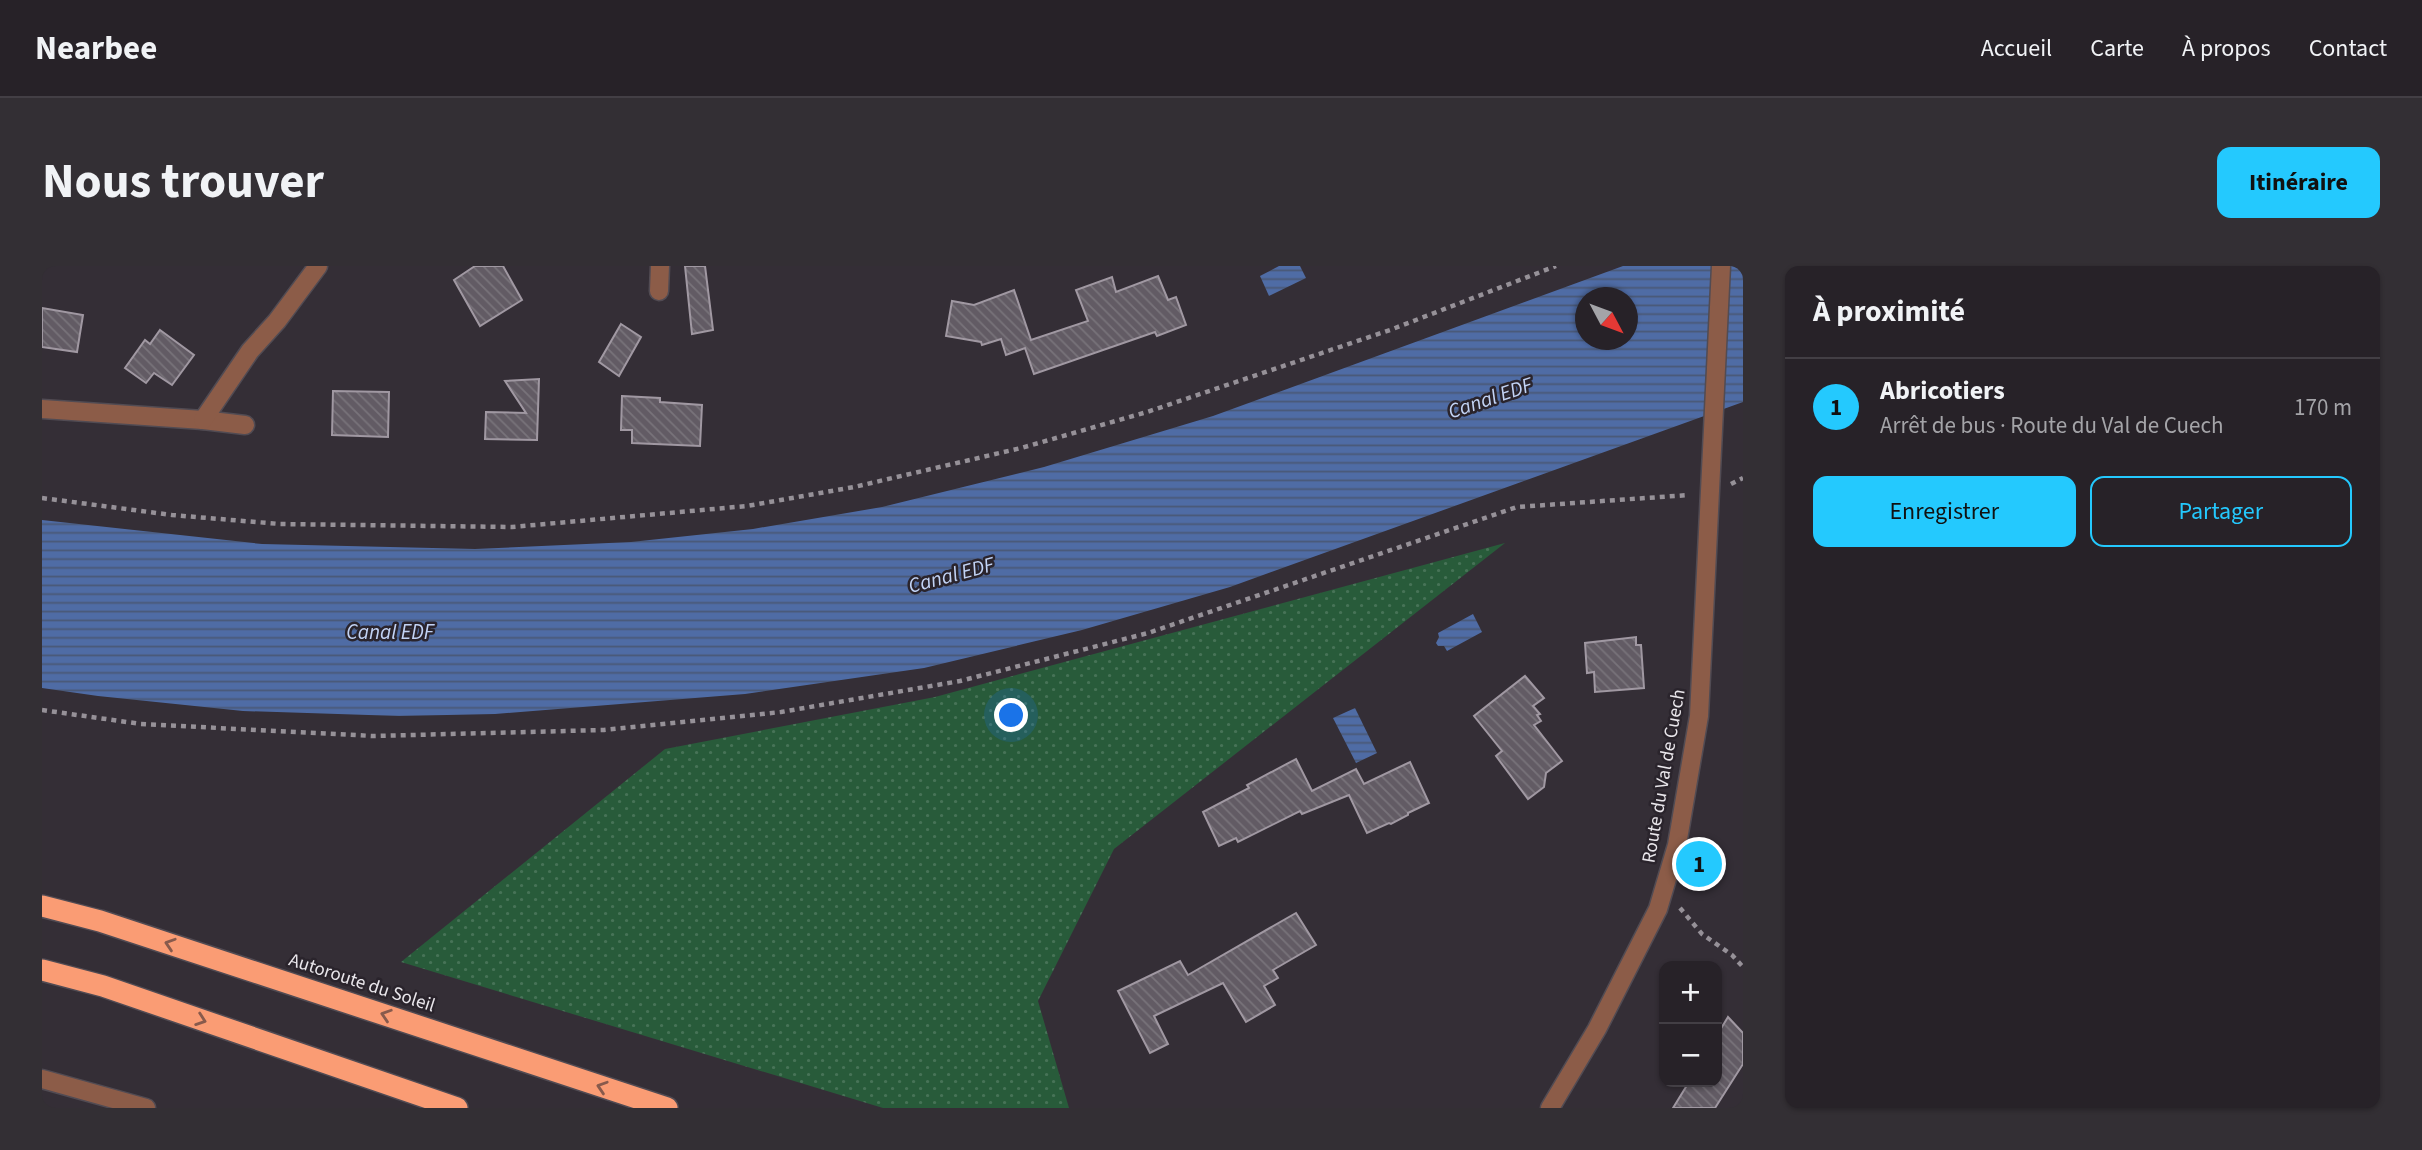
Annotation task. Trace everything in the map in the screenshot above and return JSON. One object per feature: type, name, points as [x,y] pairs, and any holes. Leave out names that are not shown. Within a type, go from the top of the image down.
[{"type":"highway","name":"Autoroute du Soleil","points":[[42,906],[100,920],[667,1108]]},
{"type":"highway","points":[[42,970],[103,986],[457,1108]]},
{"type":"street","points":[[203,420],[250,351],[277,321],[318,266]]},
{"type":"street","points":[[659,291],[660,266]]},
{"type":"street","name":"Route du Val de Cuech","points":[[1550,1108],[1597,1029],[1658,909],[1677,845],[1699,716],[1721,266]]},
{"type":"street","points":[[42,409],[245,425]]},
{"type":"street","points":[[42,1079],[146,1108]]},
{"type":"path","points":[[42,498],[173,515],[280,524],[512,527],[747,506],[855,487],[1008,451],[1147,412],[1390,330],[1556,266]]},
{"type":"path","points":[[42,710],[142,724],[373,736],[604,730],[781,712],[960,681],[1148,633],[1517,507],[1709,494]]},
{"type":"path","points":[[1664,890],[1702,934],[1743,967]]},
{"type":"green space","points":[[1505,543],[1114,849],[1038,1001],[1069,1108],[883,1108],[401,962],[665,749],[935,697]]},
{"type":"water","points":[[1279,266],[1300,266],[1306,278],[1269,296],[1260,276]]},
{"type":"water","name":"Canal EDF","points":[[1623,266],[1743,266],[1743,402],[1230,587],[1082,630],[924,668],[745,694],[495,714],[399,716],[243,711],[42,688],[42,520],[262,544],[475,549],[631,542],[753,529],[882,507],[1044,467],[1213,416]]},
{"type":"water","points":[[1473,614],[1482,632],[1447,651],[1444,646],[1438,646],[1438,633]]},
{"type":"water","points":[[1355,708],[1377,753],[1356,763],[1333,718]]},
{"type":"building","points":[[475,266],[503,266],[522,300],[480,326],[454,280]]},
{"type":"building","points":[[685,266],[705,266],[713,330],[692,334]]},
{"type":"building","points":[[1158,276],[1168,300],[1176,297],[1186,325],[1157,336],[1155,332],[1034,374],[1025,348],[1006,355],[1001,339],[982,345],[981,342],[946,336],[952,301],[974,305],[1014,290],[1031,340],[1088,321],[1076,290],[1112,277],[1116,292]]},
{"type":"building","points":[[42,308],[83,315],[77,352],[42,347]]},
{"type":"building","points":[[621,324],[641,337],[619,376],[599,362]]},
{"type":"building","points":[[160,330],[194,355],[172,385],[154,373],[146,383],[125,368],[145,340],[150,344]]},
{"type":"building","points":[[539,379],[537,440],[485,439],[486,412],[526,413],[505,381]]},
{"type":"building","points":[[333,391],[389,392],[388,437],[332,435]]},
{"type":"building","points":[[622,396],[660,398],[660,402],[702,405],[700,446],[632,443],[632,430],[621,430]]},
{"type":"building","points":[[1636,637],[1636,645],[1641,645],[1644,688],[1595,692],[1594,672],[1587,673],[1585,643]]},
{"type":"building","points":[[1525,676],[1544,698],[1533,706],[1540,714],[1537,715],[1541,721],[1534,725],[1562,761],[1546,773],[1544,787],[1528,799],[1496,756],[1502,751],[1474,716]]},
{"type":"building","points":[[1296,759],[1312,791],[1356,769],[1364,784],[1410,762],[1429,803],[1391,824],[1367,833],[1349,795],[1302,814],[1300,811],[1238,842],[1236,838],[1219,846],[1203,812]]},
{"type":"building","points":[[1296,913],[1316,945],[1273,970],[1278,978],[1264,986],[1275,1005],[1246,1022],[1223,983],[1154,1016],[1168,1044],[1150,1053],[1118,991],[1180,961],[1188,975]]},
{"type":"building","points":[[1728,1017],[1743,1033],[1743,1064],[1715,1108],[1673,1108],[1686,1087],[1722,1087],[1722,1027]]},
{"type":"place","name":"Abricotiers","points":[[1699,864]]}]
